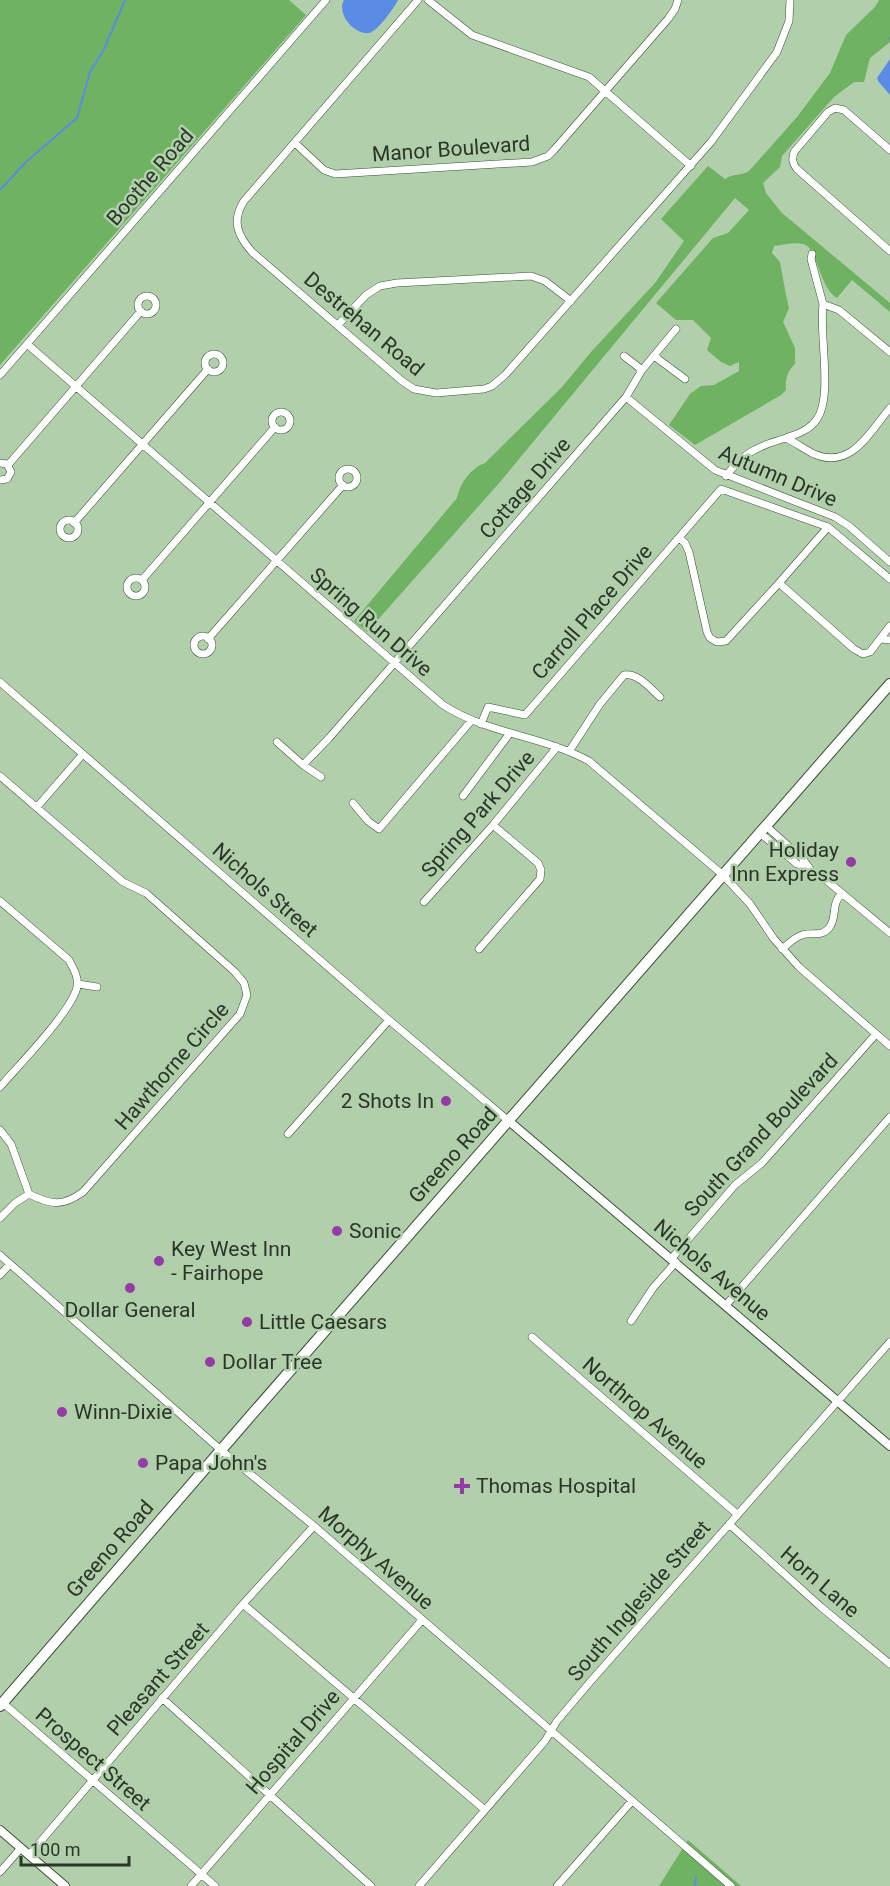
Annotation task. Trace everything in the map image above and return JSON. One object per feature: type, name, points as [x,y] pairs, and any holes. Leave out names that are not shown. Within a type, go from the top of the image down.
[{"type":"main road","name":"Greeno Road","points":[[2,1705],[890,684]]},
{"type":"street","name":"Boothe Road","points":[[0,375],[326,0]]},
{"type":"street","name":"Destrehan Road","points":[[418,0],[239,208],[236,225],[238,234],[252,252],[402,381],[414,389],[436,393],[484,389],[499,381],[711,142],[777,52],[789,21],[790,0]]},
{"type":"street","points":[[428,0],[472,35],[582,73],[691,166]]},
{"type":"street","name":"Manor Boulevard","points":[[295,143],[324,170],[335,174],[541,160],[554,150],[668,19],[678,0]]},
{"type":"street","points":[[890,150],[844,110],[836,108],[828,112],[794,152],[792,158],[797,170],[890,251]]},
{"type":"street","points":[[726,476],[742,456],[811,426],[818,419],[824,405],[821,332],[823,304],[811,259],[812,254]]},
{"type":"street","points":[[338,325],[373,290],[397,283],[531,276],[545,281],[571,301]]},
{"type":"street","points":[[823,304],[839,310],[890,352]]},
{"type":"street","points":[[0,480],[7,479],[10,474],[10,469],[4,464],[76,387],[141,311]]},
{"type":"street","name":"Cottage Drive","points":[[303,765],[626,397],[642,370],[676,329]]},
{"type":"street","name":"Spring Run Drive","points":[[27,344],[393,664],[443,705],[471,721],[570,750],[589,760],[723,875],[753,908],[782,949],[799,967],[890,1046]]},
{"type":"street","points":[[624,356],[642,370]]},
{"type":"street","points":[[654,356],[685,378]]},
{"type":"street","points":[[75,523],[208,369]]},
{"type":"street","name":"Autumn Drive","points":[[626,397],[703,462],[726,476],[835,517],[849,526],[890,562]]},
{"type":"street","points":[[786,438],[814,453],[839,458],[854,450],[890,408]]},
{"type":"street","points":[[142,580],[275,427]]},
{"type":"street","points":[[208,639],[343,485]]},
{"type":"street","name":"Carroll Place Drive","points":[[481,724],[488,707],[525,715],[721,489],[828,527]]},
{"type":"street","points":[[679,538],[685,543],[689,552],[707,632],[713,640],[721,642],[726,640],[828,527],[890,579]]},
{"type":"street","points":[[779,583],[859,652],[866,654],[890,626]]},
{"type":"street","points":[[881,639],[890,640]]},
{"type":"street","points":[[570,750],[600,704],[624,675],[630,674],[636,677],[660,697]]},
{"type":"street","name":"Nichols Street","points":[[0,682],[389,1020],[510,1122]]},
{"type":"street","points":[[354,803],[368,821],[379,829],[471,721]]},
{"type":"street","points":[[463,796],[510,733]]},
{"type":"street","points":[[277,742],[303,765],[321,777]]},
{"type":"street","name":"Spring Park Drive","points":[[424,902],[493,825],[557,747]]},
{"type":"street","points":[[37,807],[83,754]]},
{"type":"street","name":"Hawthorne Circle","points":[[0,776],[123,882],[146,893],[236,972],[244,983],[247,995],[240,1014],[83,1192],[70,1201],[54,1203],[29,1194]]},
{"type":"street","points":[[479,949],[540,879],[541,870],[538,863],[493,825]]},
{"type":"street","points":[[763,830],[797,864],[807,867],[890,933]]},
{"type":"street","points":[[782,949],[799,935],[823,933],[830,927],[835,901],[842,893]]},
{"type":"street","points":[[0,901],[69,960],[78,984],[72,1002],[0,1087]]},
{"type":"street","points":[[78,984],[97,987]]},
{"type":"street","points":[[288,1134],[389,1020]]},
{"type":"street","name":"South Grand Boulevard","points":[[631,1321],[674,1260],[735,1185],[762,1164],[876,1034]]},
{"type":"street","points":[[726,1305],[890,1117]]},
{"type":"street","name":"Nichols Avenue","points":[[510,1122],[890,1446]]},
{"type":"street","points":[[0,1131],[11,1144],[29,1194],[15,1203],[1,1219]]},
{"type":"street","name":"Morphy Avenue","points":[[0,1256],[222,1451],[314,1526],[731,1886]]},
{"type":"street","points":[[0,1275],[10,1264]]},
{"type":"street","name":"Northrop Avenue","points":[[532,1337],[737,1514]]},
{"type":"street","name":"South Ingleside Street","points":[[419,1886],[590,1682],[890,1342]]},
{"type":"street","name":"Horn Lane","points":[[729,1524],[821,1607],[890,1664]]},
{"type":"street","name":"Pleasant Street","points":[[29,1855],[243,1604],[314,1526]]},
{"type":"street","points":[[243,1604],[485,1810]]},
{"type":"street","name":"Hospital Drive","points":[[191,1886],[422,1620]]},
{"type":"street","points":[[162,1698],[371,1886]]},
{"type":"street","name":"Prospect Street","points":[[2,1705],[216,1886]]},
{"type":"street","points":[[556,1886],[632,1801]]},
{"type":"street","points":[[0,1830],[65,1886]]},
{"type":"street","points":[[0,1872],[21,1848]]},
{"type":"green space","points":[[0,0],[289,0],[306,15],[0,365]]},
{"type":"green space","points":[[879,0],[890,0],[890,42],[870,58],[864,82],[854,82],[834,97],[782,156],[780,167],[763,183],[766,193],[782,213],[890,303],[890,312],[852,280],[837,298],[826,285],[812,252],[803,244],[774,246],[772,253],[780,262],[789,308],[783,322],[795,348],[795,364],[787,376],[786,390],[695,445],[669,425],[690,394],[701,386],[714,385],[739,371],[739,362],[730,366],[721,362],[707,350],[711,338],[693,320],[676,320],[656,303],[713,238],[728,233],[749,210],[735,198],[500,482],[367,632],[354,621],[457,498],[467,477],[475,468],[485,463],[562,387],[655,283],[684,241],[661,219],[708,166],[725,179],[749,171],[797,117],[830,73],[846,35],[875,7]]},
{"type":"green space","points":[[688,1840],[741,1886],[659,1886]]},
{"type":"water","points":[[344,0],[398,0],[381,24],[369,33],[363,33],[352,27],[344,17],[342,5]]},
{"type":"water","points":[[890,59],[890,95],[877,78]]},
{"type":"waterway","points":[[0,190],[26,162],[77,118],[90,72],[104,49],[125,0]]},
{"type":"waterway","points":[[695,1886],[696,1877]]},
{"type":"place","name":"Holiday Inn Express","points":[[851,862]]},
{"type":"place","name":"2 Shots In","points":[[446,1101]]},
{"type":"place","name":"Sonic","points":[[337,1231]]},
{"type":"place","name":"Key West Inn - Fairhope","points":[[159,1261]]},
{"type":"place","name":"Dollar General","points":[[130,1288]]},
{"type":"place","name":"Little Caesars","points":[[247,1322]]},
{"type":"place","name":"Dollar Tree","points":[[210,1362]]},
{"type":"place","name":"Winn-Dixie","points":[[62,1412]]},
{"type":"place","name":"Papa John's","points":[[143,1463]]},
{"type":"place","name":"Thomas Hospital","points":[[462,1486]]}]
